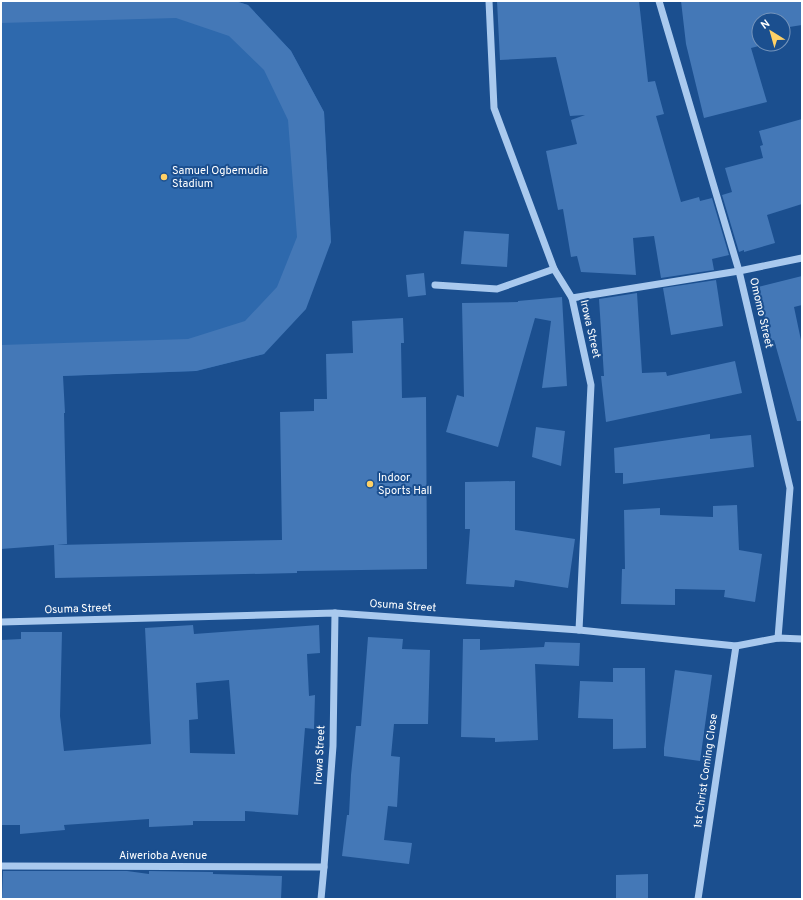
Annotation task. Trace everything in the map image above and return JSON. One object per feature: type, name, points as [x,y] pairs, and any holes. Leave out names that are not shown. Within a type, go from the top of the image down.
[{"type":"street","name":"Irowa Street","points":[[489,1],[494,108],[554,269],[572,298],[591,385],[579,630]]},
{"type":"street","name":"Omomo Street","points":[[659,1],[739,271],[790,488],[778,638]]},
{"type":"street","points":[[572,298],[739,271],[802,258]]},
{"type":"street","points":[[435,285],[497,289],[554,269]]},
{"type":"street","name":"Irowa Street","points":[[321,899],[333,746],[335,612]]},
{"type":"street","name":"Osuma Street","points":[[1,622],[335,612],[579,630],[736,646],[778,638],[802,639]]},
{"type":"street","name":"1st Christ Coming Close","points":[[698,899],[736,646]]},
{"type":"street","name":"Aiwerioba Avenue","points":[[1,866],[324,867]]},
{"type":"shaded area","name":"Samuel Ogbemudia Stadium","points":[[1,1],[235,1],[248,5],[291,51],[324,112],[331,242],[264,354],[196,371],[1,378]]},
{"type":"building","points":[[1,1],[235,1],[248,5],[291,51],[324,112],[331,242],[306,309],[264,354],[196,371],[63,376],[67,544],[57,545],[282,540],[280,412],[314,411],[314,399],[327,399],[326,354],[353,353],[352,321],[403,318],[404,343],[401,343],[402,398],[426,397],[427,569],[55,578],[54,545],[1,549],[1,345],[188,339],[245,321],[277,287],[297,237],[288,120],[264,70],[229,36],[176,18],[1,23]]},
{"type":"building","points":[[497,1],[639,1],[648,82],[655,81],[664,114],[656,116],[681,202],[699,197],[700,201],[712,198],[729,255],[712,259],[714,270],[661,278],[654,236],[633,238],[636,275],[581,272],[577,256],[571,257],[563,209],[558,210],[546,151],[577,144],[571,120],[585,115],[570,116],[556,57],[500,60]]},
{"type":"building","points":[[681,1],[802,1],[802,25],[791,27],[791,12],[751,12],[751,52],[767,102],[704,118],[686,44]]},
{"type":"building","points":[[802,119],[802,204],[767,215],[775,243],[744,252],[744,250],[739,252],[722,195],[732,192],[725,168],[763,158],[760,146],[763,145],[759,131]]},
{"type":"building","points":[[464,231],[509,234],[507,267],[461,264]]},
{"type":"building","points":[[424,273],[426,295],[408,297],[406,275]]},
{"type":"building","points":[[802,276],[802,305],[794,307],[802,345],[802,421],[797,421],[774,340],[770,341],[758,287]]},
{"type":"building","points":[[716,280],[723,326],[671,335],[663,288]]},
{"type":"building","points":[[637,293],[642,373],[666,372],[667,376],[735,361],[742,393],[606,422],[601,376],[604,376],[599,299]]},
{"type":"building","points":[[562,297],[567,386],[542,388],[551,321],[535,318],[498,447],[446,432],[457,395],[464,397],[462,303],[518,302]]},
{"type":"building","points":[[536,427],[565,431],[561,466],[532,457]]},
{"type":"building","points":[[710,434],[710,439],[751,435],[754,467],[623,484],[623,473],[615,473],[614,448]]},
{"type":"building","points":[[515,481],[515,530],[575,539],[568,588],[515,580],[514,587],[466,584],[470,529],[465,529],[465,482]]},
{"type":"building","points":[[737,505],[739,550],[762,554],[755,602],[724,597],[725,590],[675,589],[675,605],[621,604],[622,569],[625,569],[624,510],[660,508],[660,515],[713,517],[713,506]]},
{"type":"building","points":[[193,625],[194,634],[319,625],[320,653],[307,654],[309,696],[315,695],[314,729],[305,728],[298,815],[245,811],[245,821],[193,821],[193,825],[149,827],[149,819],[64,825],[65,830],[20,834],[20,825],[1,825],[1,640],[21,639],[21,632],[62,632],[60,716],[64,751],[151,744],[145,628]],"holes":[[[229,680],[235,754],[190,753],[189,720],[198,719],[196,683]]]},
{"type":"building","points":[[368,637],[403,639],[402,649],[430,650],[428,724],[394,724],[391,756],[400,757],[397,807],[388,806],[384,840],[412,843],[409,864],[342,856],[347,815],[349,815],[356,726],[361,726]]},
{"type":"building","points":[[463,639],[480,639],[480,650],[544,647],[545,642],[580,643],[579,666],[535,664],[538,740],[495,742],[495,738],[461,737]]},
{"type":"building","points":[[613,668],[645,668],[646,748],[613,749],[613,719],[578,718],[580,681],[613,682]]},
{"type":"building","points":[[675,670],[712,675],[700,761],[664,756]]},
{"type":"building","points":[[3,871],[127,871],[149,874],[149,871],[213,872],[213,874],[282,876],[281,899],[2,899]]},
{"type":"building","points":[[648,874],[648,899],[616,899],[616,875]]},
{"type":"place","name":"Samuel Ogbemudia Stadium","points":[[164,177]]},
{"type":"place","name":"Indoor Sports Hall","points":[[370,484]]}]
